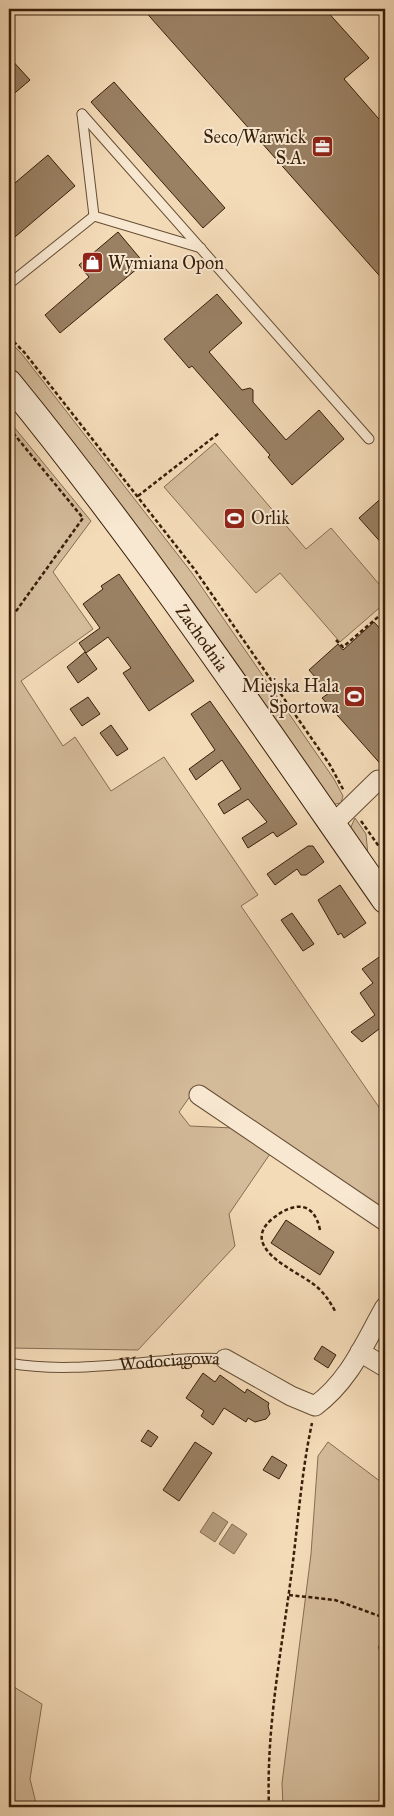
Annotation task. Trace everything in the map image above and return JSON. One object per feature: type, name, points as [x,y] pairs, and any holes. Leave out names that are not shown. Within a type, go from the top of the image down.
[{"type":"street","name":"Zachodnia","points":[[9,383],[112,511],[385,900]]},
{"type":"street","points":[[333,824],[378,780]]},
{"type":"street","points":[[199,1095],[385,1221]]},
{"type":"street","points":[[315,1406],[330,1395],[347,1376],[385,1307]]},
{"type":"street","points":[[360,1352],[385,1367]]},
{"type":"street","name":"Wodociągowa","points":[[225,1359],[291,1396],[315,1406]]},
{"type":"lane","points":[[94,216],[82,114],[369,439]]},
{"type":"lane","points":[[94,216],[201,248]]},
{"type":"lane","points":[[9,284],[94,216]]},
{"type":"lane","name":"Wodociągowa","points":[[9,1363],[31,1367],[63,1367],[202,1356],[225,1359]]},
{"type":"path","points":[[9,337],[24,352],[195,570],[330,765],[346,794]]},
{"type":"path","points":[[9,428],[83,518],[9,621]]},
{"type":"path","points":[[9,435],[12,431]]},
{"type":"path","points":[[138,496],[219,433]]},
{"type":"path","points":[[336,640],[343,647],[385,611]]},
{"type":"path","points":[[358,818],[385,855]]},
{"type":"path","points":[[320,1230],[317,1217],[310,1210],[296,1207],[282,1212],[270,1221],[263,1232],[262,1242],[266,1250],[278,1261],[319,1289],[336,1313]]},
{"type":"path","points":[[269,1807],[270,1725],[289,1595],[302,1470],[315,1406]]},
{"type":"path","points":[[289,1595],[335,1600],[385,1618]]},
{"type":"shaded area","points":[[9,341],[21,353],[192,573],[334,779],[343,796],[341,803],[335,804],[328,801],[9,371]]},
{"type":"shaded area","points":[[9,421],[91,521],[53,572],[93,629],[21,681],[63,746],[75,737],[111,791],[164,757],[258,895],[241,906],[385,1116],[385,1216],[191,1095],[179,1112],[190,1126],[233,1128],[272,1151],[229,1214],[235,1246],[138,1350],[9,1348]]},
{"type":"shaded area","points":[[215,443],[306,549],[331,528],[385,591],[385,603],[340,642],[280,573],[256,593],[164,487]]},
{"type":"shaded area","points":[[355,818],[366,834],[368,855],[350,829]]},
{"type":"shaded area","points":[[328,1442],[385,1485],[385,1807],[283,1807],[282,1783],[311,1554],[318,1456]]},
{"type":"shaded area","points":[[213,1512],[228,1522],[215,1542],[200,1532]]},
{"type":"shaded area","points":[[232,1524],[247,1534],[234,1554],[219,1544]]},
{"type":"shaded area","points":[[9,1684],[42,1704],[30,1779],[37,1807],[9,1807]]},
{"type":"building","name":"Seco/Warwick S.A.","points":[[143,9],[325,9],[369,58],[344,79],[385,126],[385,282]]},
{"type":"building","points":[[9,57],[30,80],[9,98]]},
{"type":"building","points":[[114,82],[225,208],[203,228],[91,102]]},
{"type":"building","points":[[48,155],[75,186],[9,242],[9,188]]},
{"type":"building","points":[[118,232],[144,263],[60,333],[45,315],[89,277],[79,265]]},
{"type":"building","points":[[217,294],[242,323],[209,352],[242,390],[250,388],[253,390],[253,402],[286,440],[319,410],[344,439],[292,485],[268,457],[270,455],[192,366],[189,368],[164,339]]},
{"type":"building","points":[[385,495],[385,547],[359,518]]},
{"type":"building","points":[[119,574],[194,681],[149,711],[123,673],[131,668],[108,637],[86,653],[79,643],[100,628],[83,604],[103,589],[101,586]]},
{"type":"building","name":"Miejska Hala Sportowa","points":[[374,622],[385,634],[385,769],[322,698],[329,693],[309,670],[338,644],[343,650]]},
{"type":"building","points":[[85,652],[97,669],[78,683],[67,667]]},
{"type":"building","points":[[88,697],[100,714],[82,726],[70,709]]},
{"type":"building","points":[[210,701],[297,824],[277,837],[273,832],[248,848],[242,838],[267,822],[248,799],[224,814],[218,804],[241,789],[222,760],[196,780],[189,769],[215,750],[191,714]]},
{"type":"building","points":[[111,725],[128,749],[117,756],[100,733]]},
{"type":"building","points":[[308,846],[313,846],[324,862],[306,875],[301,875],[297,869],[275,885],[267,874]]},
{"type":"building","points":[[340,885],[366,923],[344,938],[341,933],[338,935],[318,900]]},
{"type":"building","points":[[292,913],[314,944],[303,951],[281,920]]},
{"type":"building","points":[[385,953],[385,1029],[383,1026],[362,1042],[351,1032],[375,1015],[360,993],[373,983],[362,969]]},
{"type":"building","points":[[286,1220],[334,1252],[320,1275],[271,1243]]},
{"type":"building","points":[[322,1346],[336,1355],[328,1368],[314,1359]]},
{"type":"building","points":[[203,1373],[215,1382],[220,1375],[245,1393],[247,1389],[269,1403],[270,1414],[266,1419],[255,1422],[248,1418],[246,1422],[224,1408],[213,1425],[201,1416],[204,1411],[186,1398]]},
{"type":"building","points":[[148,1430],[158,1437],[151,1447],[141,1441]]},
{"type":"building","points":[[195,1442],[212,1453],[179,1501],[163,1490]]},
{"type":"building","points":[[272,1456],[287,1465],[279,1479],[263,1470]]},
{"type":"waterway","points":[[380,1647],[385,1660]]},
{"type":"place","name":"Seco/Warwick S.A.","points":[[322,147]]},
{"type":"place","name":"Wymiana Opon","points":[[92,263]]},
{"type":"place","name":"Orlik","points":[[235,518]]},
{"type":"place","name":"Miejska Hala Sportowa","points":[[355,696]]}]
